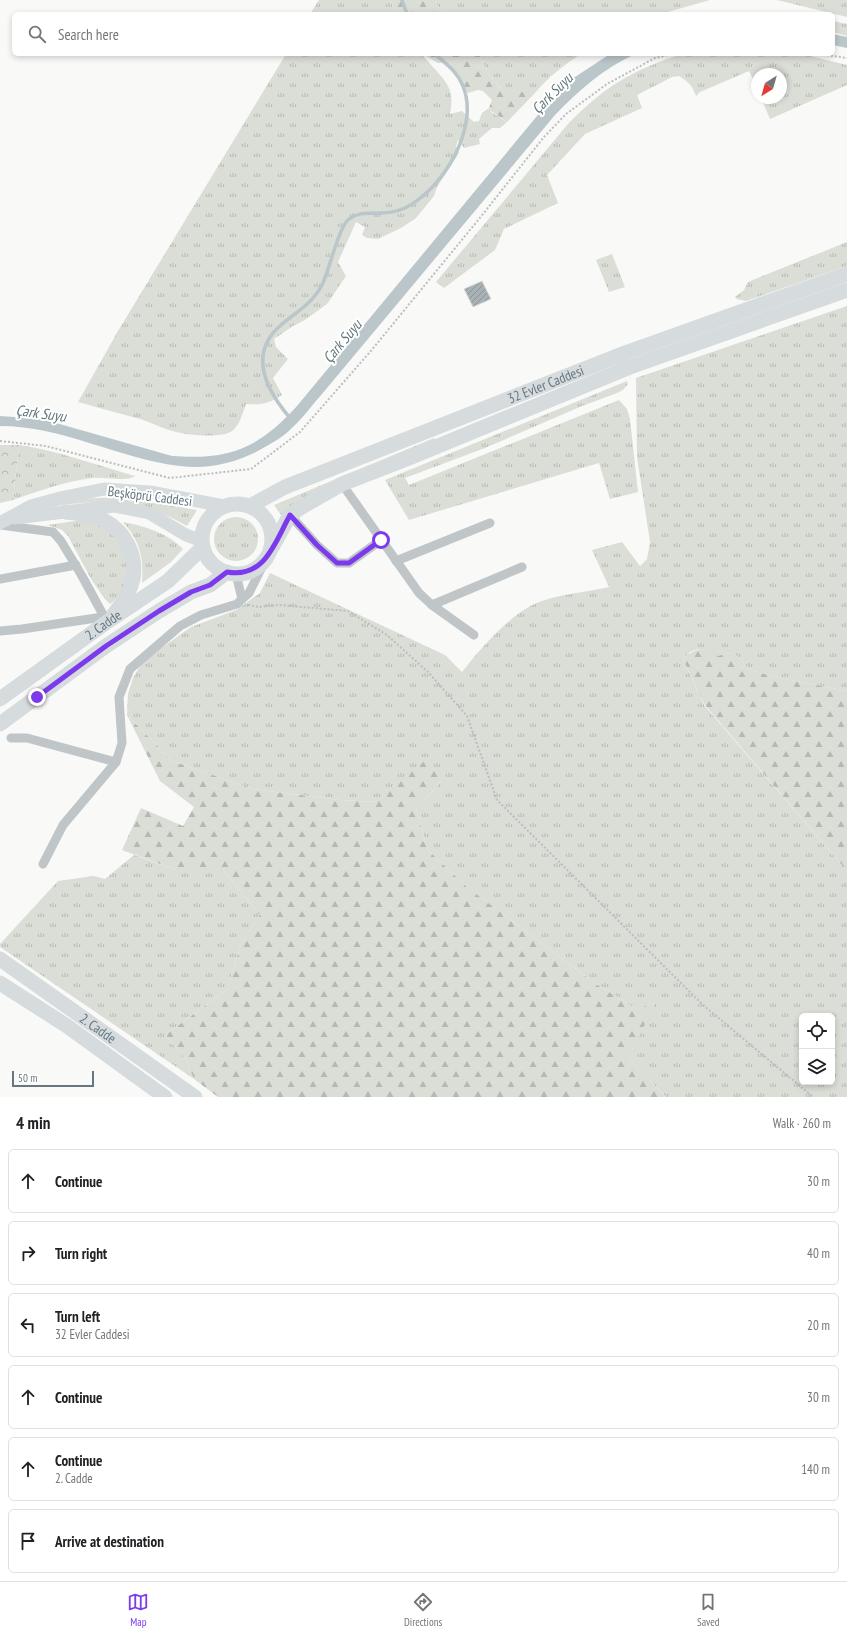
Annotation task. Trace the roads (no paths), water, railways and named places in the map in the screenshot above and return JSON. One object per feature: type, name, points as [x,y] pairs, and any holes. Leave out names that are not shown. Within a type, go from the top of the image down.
[{"type":"main road","name":"32 Evler Caddesi","points":[[250,506],[285,487],[618,356],[847,274]]},
{"type":"main road","name":"32 Evler Caddesi","points":[[268,554],[290,515],[342,484],[630,367],[847,290]]},
{"type":"main road","name":"Beşköprü Caddesi","points":[[3,522],[30,506],[104,489],[150,492],[224,506]]},
{"type":"main road","points":[[241,504],[250,506],[259,511],[271,528],[272,539],[268,554],[257,567],[247,572],[232,573],[216,567],[208,558],[202,544],[203,530],[207,520],[214,512],[224,506],[241,504]]},
{"type":"main road","name":"Beşköprü Caddesi","points":[[3,522],[114,506],[149,513],[202,544]]},
{"type":"main road","points":[[66,512],[90,515],[105,521],[122,534],[130,549],[134,566],[133,580],[124,601],[107,619]]},
{"type":"main road","name":"2. Cadde","points":[[0,699],[107,619],[168,581],[202,544]]},
{"type":"main road","name":"2. Cadde","points":[[0,724],[106,646],[159,611],[191,592],[210,585],[232,573]]},
{"type":"main road","name":"2. Cadde","points":[[0,959],[195,1097]]},
{"type":"main road","name":"2. Cadde","points":[[0,983],[67,1026],[165,1097]]},
{"type":"street","points":[[342,484],[419,593],[432,605],[474,635]]},
{"type":"street","points":[[290,515],[317,545],[337,563],[349,563],[381,540]]},
{"type":"street","points":[[0,631],[107,619],[76,565],[61,541],[53,532],[3,522]]},
{"type":"street","points":[[396,561],[490,523]]},
{"type":"street","points":[[43,864],[63,825],[116,762],[122,743],[119,697],[130,669],[180,626],[240,601],[249,593],[268,554]]},
{"type":"street","points":[[0,578],[76,565]]},
{"type":"street","points":[[432,605],[522,567]]},
{"type":"street","points":[[232,573],[240,601]]},
{"type":"street","points":[[11,738],[27,738],[116,762]]},
{"type":"waterway","points":[[402,0],[406,12]]},
{"type":"waterway","points":[[290,418],[274,396],[264,372],[263,360],[265,348],[271,336],[281,325],[309,303],[318,292],[325,278],[341,231],[349,219],[353,216],[365,213],[384,213],[405,208],[419,199],[432,187],[445,172],[455,156],[462,138],[466,120],[467,103],[461,81],[437,56]]},
{"type":"water label","name":"Çark Suyu","points":[[552,93]]},
{"type":"water label","name":"Çark Suyu","points":[[342,341]]},
{"type":"water label","name":"Çark Suyu","points":[[41,413]]}]
